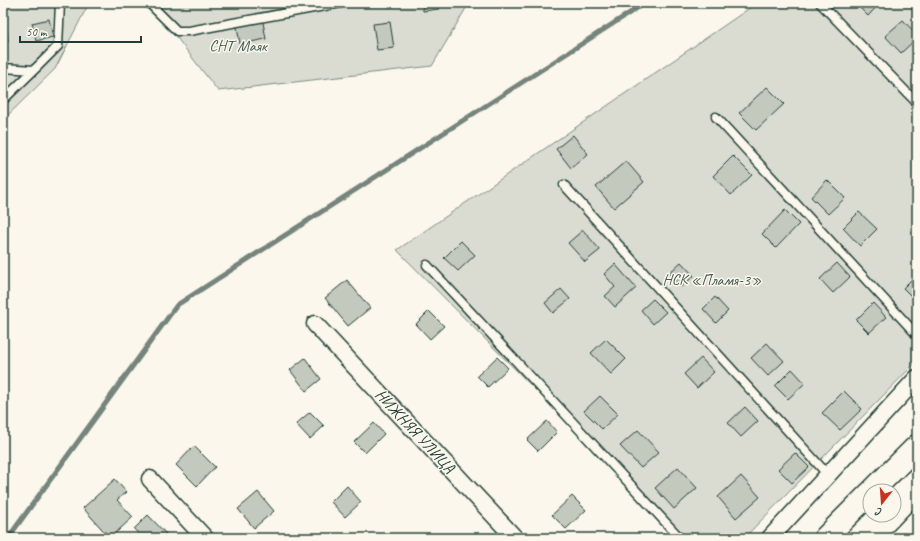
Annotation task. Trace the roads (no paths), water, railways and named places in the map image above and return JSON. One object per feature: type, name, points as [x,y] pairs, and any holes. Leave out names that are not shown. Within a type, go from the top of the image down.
[{"type":"street","name":"НИЖНЯЯ УЛИЦА","points":[[315,324],[515,538]]},
{"type":"street","points":[[770,538],[917,378]]},
{"type":"street","points":[[880,483],[917,446]]},
{"type":"street","points":[[150,479],[205,538]]},
{"type":"street","points":[[825,538],[862,501]]},
{"type":"street","points":[[898,538],[917,518]]},
{"type":"lane","points":[[3,100],[58,46],[60,3]]},
{"type":"lane","points":[[150,3],[178,31],[189,31],[341,3]]},
{"type":"lane","points":[[820,3],[917,103]]},
{"type":"lane","points":[[3,68],[34,70]]},
{"type":"lane","points":[[716,117],[917,335]]},
{"type":"lane","points":[[564,185],[828,475]]},
{"type":"lane","points":[[428,265],[680,538]]},
{"type":"waterway","points":[[8,538],[177,305],[645,3]]},
{"type":"park label","name":"СНТ Маяк","points":[[238,46]]},
{"type":"park label","name":"НСК «Пламя-3»","points":[[712,280]]}]
